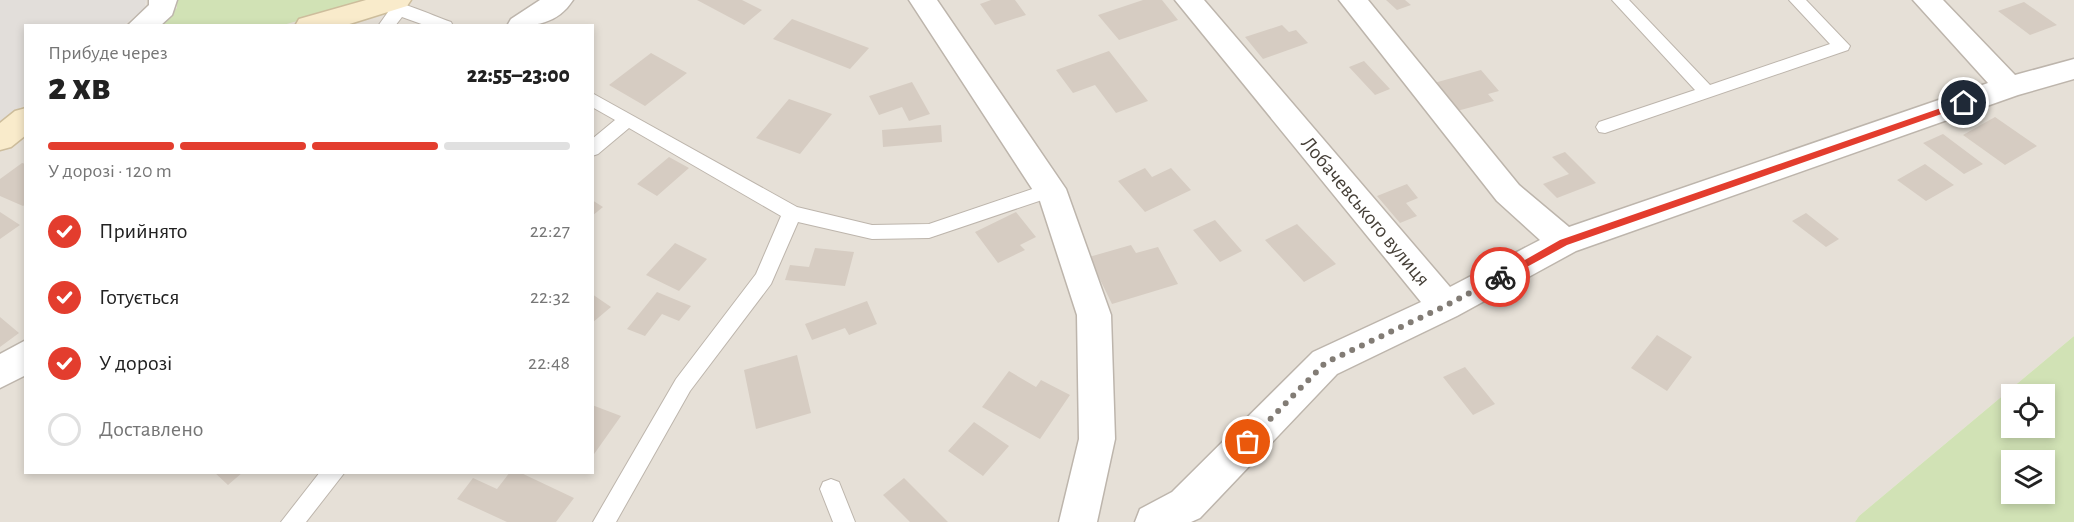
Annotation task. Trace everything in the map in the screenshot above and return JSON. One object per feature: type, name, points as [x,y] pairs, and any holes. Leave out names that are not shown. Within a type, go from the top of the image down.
[{"type":"street","points":[[143,24],[162,9],[163,0]]},
{"type":"street","points":[[524,24],[559,0]]},
{"type":"street","points":[[923,0],[1050,190],[1094,315],[1096,440],[1078,522]]},
{"type":"street","name":"Лобачевського вулиця","points":[[1154,522],[1186,505],[1325,363],[1445,306],[1190,0]]},
{"type":"street","points":[[1353,0],[1508,193],[1564,242]]},
{"type":"street","points":[[1927,0],[2009,87]]},
{"type":"street","points":[[319,24],[391,10]]},
{"type":"street","points":[[1445,306],[1564,242],[2009,87],[2074,69]]},
{"type":"street","points":[[0,140],[24,121]]},
{"type":"street","points":[[0,373],[24,356]]},
{"type":"lane","points":[[1620,0],[1707,92]]},
{"type":"lane","points":[[1605,127],[1842,46],[1797,0]]},
{"type":"lane","points":[[391,10],[438,24]]},
{"type":"lane","points":[[594,100],[792,213],[872,232],[929,231],[1050,190]]},
{"type":"lane","points":[[594,147],[628,119]]},
{"type":"lane","points":[[604,522],[682,385],[764,278],[792,213]]},
{"type":"lane","points":[[292,522],[332,474]]},
{"type":"lane","points":[[831,489],[844,522]]},
{"type":"shaded area","points":[[0,0],[146,0],[145,8],[125,24],[24,24],[24,105],[0,125]]},
{"type":"shaded area","points":[[146,0],[2074,0],[2074,336],[2017,384],[2001,384],[2001,397],[1859,516],[1855,522],[0,522],[0,125],[24,105],[24,474],[594,474],[594,24],[125,24],[145,8]]},
{"type":"green space","points":[[177,0],[372,0],[287,24],[157,24],[177,8]]},
{"type":"green space","points":[[2074,336],[2074,522],[1855,522],[1859,516],[2001,397],[2001,438],[2055,438],[2055,384],[2017,384]]},
{"type":"building","points":[[697,0],[742,0],[762,10],[744,25]]},
{"type":"building","points":[[991,0],[1015,0],[1026,15],[995,25],[980,4]]},
{"type":"building","points":[[1143,0],[1162,0],[1178,20],[1119,40],[1098,15]]},
{"type":"building","points":[[1386,0],[1405,0],[1411,5],[1397,10]]},
{"type":"building","points":[[2024,2],[2057,25],[2030,35],[1998,11]]},
{"type":"building","points":[[792,19],[869,48],[850,69],[773,39]]},
{"type":"building","points":[[1282,25],[1289,32],[1296,30],[1308,43],[1263,59],[1245,37]]},
{"type":"building","points":[[1109,51],[1148,101],[1116,113],[1095,85],[1073,93],[1056,70]]},
{"type":"building","points":[[651,53],[687,73],[645,106],[609,85]]},
{"type":"building","points":[[1364,61],[1390,89],[1375,95],[1349,67]]},
{"type":"building","points":[[1481,70],[1499,91],[1488,94],[1494,101],[1457,111],[1434,83]]},
{"type":"building","points":[[912,82],[930,114],[909,121],[902,107],[879,115],[869,96]]},
{"type":"building","points":[[789,99],[832,114],[800,154],[756,138]]},
{"type":"building","points":[[1995,117],[2037,146],[2005,165],[1963,135]]},
{"type":"building","points":[[941,125],[942,142],[883,147],[882,130]]},
{"type":"building","points":[[1943,134],[1983,164],[1964,174],[1923,143]]},
{"type":"building","points":[[1565,152],[1596,183],[1557,198],[1543,184],[1569,174],[1552,157]]},
{"type":"building","points":[[669,157],[689,168],[657,196],[637,184]]},
{"type":"building","points":[[24,164],[24,205],[0,196],[0,179]]},
{"type":"building","points":[[1925,164],[1954,185],[1926,201],[1897,180]]},
{"type":"building","points":[[1145,168],[1152,177],[1171,168],[1191,190],[1145,212],[1118,181]]},
{"type":"building","points":[[1407,184],[1418,198],[1406,203],[1417,216],[1400,223],[1377,196]]},
{"type":"building","points":[[594,201],[603,207],[594,214]]},
{"type":"building","points":[[0,212],[20,225],[0,239]]},
{"type":"building","points":[[1016,212],[1036,237],[1020,245],[1025,250],[998,263],[975,232]]},
{"type":"building","points":[[1806,213],[1839,239],[1826,247],[1792,221]]},
{"type":"building","points":[[1215,220],[1242,251],[1220,262],[1193,230]]},
{"type":"building","points":[[1297,224],[1336,264],[1304,282],[1265,240]]},
{"type":"building","points":[[675,243],[707,259],[679,291],[646,275]]},
{"type":"building","points":[[1131,245],[1136,253],[1158,247],[1178,284],[1112,304],[1089,257]]},
{"type":"building","points":[[815,248],[854,252],[845,286],[785,280],[790,265],[809,267]]},
{"type":"building","points":[[657,292],[691,306],[679,321],[662,314],[645,336],[627,329]]},
{"type":"building","points":[[594,295],[611,307],[594,321]]},
{"type":"building","points":[[867,301],[877,324],[849,335],[845,328],[812,340],[805,324]]},
{"type":"building","points":[[0,317],[19,333],[0,347]]},
{"type":"building","points":[[1657,335],[1692,357],[1667,391],[1631,368]]},
{"type":"building","points":[[797,355],[811,413],[756,429],[744,370]]},
{"type":"building","points":[[1465,367],[1495,404],[1473,415],[1443,377]]},
{"type":"building","points":[[1009,371],[1036,387],[1041,380],[1070,395],[1040,439],[982,407]]},
{"type":"building","points":[[594,406],[621,416],[594,454]]},
{"type":"building","points":[[974,422],[1009,446],[983,476],[948,451]]},
{"type":"building","points":[[216,474],[241,474],[228,485]]},
{"type":"building","points":[[508,474],[523,474],[574,498],[556,522],[507,522],[457,499],[473,478],[497,489]]},
{"type":"building","points":[[904,478],[948,522],[910,522],[883,495]]},
{"type":"way so far","points":[[1248,442],[1325,363],[1500,277]]},
{"type":"route","points":[[1500,277],[1564,242],[1964,103]]}]
